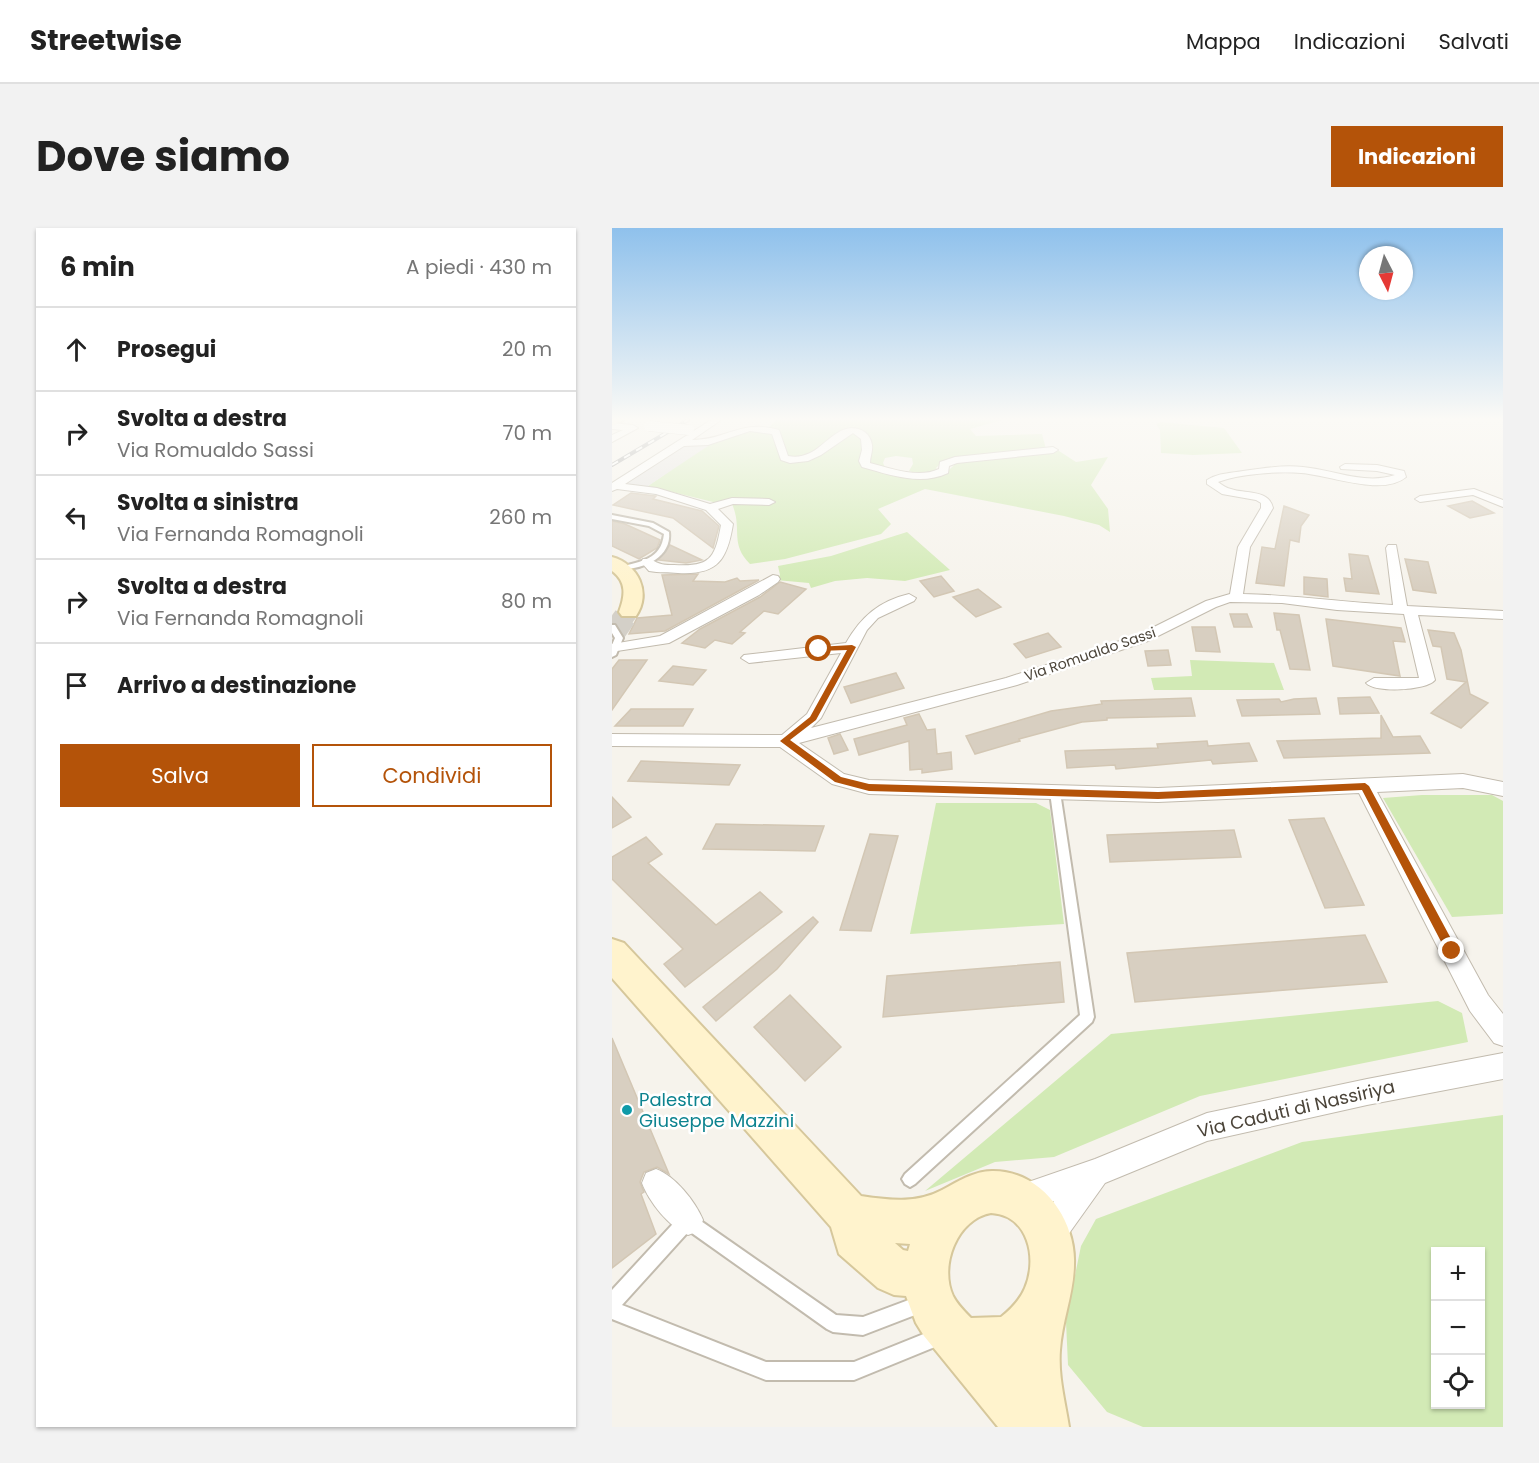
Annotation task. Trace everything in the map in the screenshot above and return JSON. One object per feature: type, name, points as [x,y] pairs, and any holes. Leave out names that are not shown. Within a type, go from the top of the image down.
[{"type":"main road","points":[[617,566],[634,586],[635,597],[627,619]]},
{"type":"main road","points":[[612,954],[850,1216],[855,1238],[942,1312],[990,1345],[1014,1337],[1034,1318],[1048,1293]]},
{"type":"main road","points":[[1031,1427],[942,1312],[929,1250],[938,1227],[952,1209],[968,1197],[986,1191],[1004,1192],[1021,1198],[1038,1214],[1049,1235],[1053,1263],[1035,1346],[1043,1427]]},
{"type":"main road","points":[[850,1216],[910,1222],[952,1209]]},
{"type":"street","points":[[614,487],[631,476]]},
{"type":"street","points":[[1232,476],[1217,478],[1211,482],[1226,492],[1259,497],[1266,502],[1267,508],[1244,547],[1236,598]]},
{"type":"street","points":[[1333,476],[1358,481],[1389,481],[1401,476]]},
{"type":"street","points":[[614,487],[657,491],[710,508],[727,524],[723,547],[711,564],[699,570],[654,568],[647,562]]},
{"type":"street","points":[[1420,499],[1474,492],[1503,504]]},
{"type":"street","points":[[710,508],[732,501],[769,502]]},
{"type":"street","points":[[1374,682],[1417,684],[1427,680],[1406,610],[1392,548]]},
{"type":"street","points":[[614,651],[664,640],[684,632],[773,579]]},
{"type":"street","points":[[909,598],[873,615],[861,629],[813,718],[784,741],[838,779],[869,787],[1158,795],[1463,781],[1503,789]]},
{"type":"street","name":"Via Romualdo Sassi","points":[[612,740],[784,741],[1011,682],[1143,638],[1211,604],[1228,598],[1282,599],[1337,606],[1503,615]]},
{"type":"street","points":[[749,658],[852,647]]},
{"type":"street","points":[[1365,786],[1479,1003],[1503,1034]]},
{"type":"street","name":"Via Caduti di Nassiriya","points":[[1021,1198],[1095,1173],[1207,1126],[1503,1066]]},
{"type":"street","name":"Via Caduti di Nassiriya","points":[[1049,1235],[1095,1173]]},
{"type":"street","points":[[656,1183],[688,1220]]},
{"type":"lane","points":[[612,517],[651,524],[667,533],[667,545],[656,558],[647,562],[617,566]]},
{"type":"lane","points":[[614,651],[619,638],[614,629],[627,619]]},
{"type":"lane","points":[[910,1179],[1087,1017],[1054,792]]},
{"type":"lane","points":[[612,1303],[688,1220],[833,1323],[863,1326],[942,1312]]},
{"type":"lane","points":[[612,1310],[766,1371],[854,1371],[942,1312]]},
{"type":"green space","points":[[663,476],[907,476],[915,479],[937,476],[1096,476],[1091,485],[1108,509],[1110,532],[1099,525],[1064,516],[925,489],[878,509],[891,524],[881,534],[785,559],[750,564],[740,549],[732,504],[713,502],[648,486]]},
{"type":"green space","points":[[907,532],[950,570],[905,581],[867,578],[835,581],[811,588],[809,583],[776,580],[780,575],[778,566],[831,556]]},
{"type":"green space","points":[[1190,660],[1274,663],[1284,690],[1154,690],[1151,678],[1192,676]]},
{"type":"green space","points":[[1422,795],[1492,795],[1503,801],[1503,914],[1452,917],[1383,798]]},
{"type":"green space","points":[[936,803],[1036,803],[1050,810],[1064,924],[910,934]]},
{"type":"green space","points":[[1438,1001],[1462,1013],[1468,1042],[1200,1096],[1054,1157],[995,1162],[925,1191],[1111,1034]]},
{"type":"green space","points":[[1503,1115],[1503,1427],[1143,1427],[1107,1412],[1068,1365],[1066,1322],[1073,1285],[1081,1246],[1096,1219],[1302,1142]]},
{"type":"shaded area","points":[[638,476],[663,476],[648,486],[625,485]]},
{"type":"building","points":[[631,493],[656,496],[653,499],[702,511],[719,526],[713,548],[673,518],[613,505]]},
{"type":"building","points":[[1472,501],[1494,513],[1470,518],[1448,506]]},
{"type":"building","points":[[1284,506],[1309,515],[1301,526],[1299,542],[1290,540],[1284,586],[1256,583],[1262,547],[1275,549]]},
{"type":"building","points":[[612,521],[625,524],[660,540],[657,548],[639,559],[612,546]]},
{"type":"building","points":[[670,545],[702,560],[686,563],[658,560]]},
{"type":"building","points":[[1349,554],[1368,556],[1379,594],[1346,591],[1344,578],[1352,579]]},
{"type":"building","points":[[1405,559],[1428,562],[1436,593],[1413,590]]},
{"type":"building","points":[[698,574],[693,581],[725,582],[737,578],[740,581],[759,580],[665,631],[629,634],[637,618],[672,615],[662,575]]},
{"type":"building","points":[[941,576],[954,591],[934,597],[920,581]]},
{"type":"building","points":[[1304,577],[1327,579],[1328,597],[1304,594]]},
{"type":"building","points":[[780,582],[806,589],[778,614],[764,611],[740,632],[745,633],[732,644],[715,640],[705,648],[682,643],[700,629],[760,597]]},
{"type":"building","points":[[978,589],[1001,607],[976,617],[953,597]]},
{"type":"building","points":[[1274,613],[1299,615],[1310,670],[1290,669]]},
{"type":"building","points":[[1230,614],[1247,614],[1252,627],[1234,627]]},
{"type":"building","points":[[1326,619],[1401,628],[1405,642],[1393,641],[1400,676],[1333,666]]},
{"type":"building","points":[[1192,627],[1215,627],[1220,652],[1196,651]]},
{"type":"building","points":[[1428,630],[1454,633],[1461,650],[1470,694],[1488,703],[1461,728],[1431,713],[1466,682],[1447,679],[1441,647],[1433,646]]},
{"type":"building","points":[[1048,633],[1061,647],[1026,658],[1014,644]]},
{"type":"building","points":[[1168,650],[1171,665],[1148,666],[1145,651]]},
{"type":"building","points":[[619,660],[647,660],[612,710],[612,669]]},
{"type":"building","points":[[673,666],[706,670],[693,685],[659,681]]},
{"type":"building","points":[[896,673],[904,688],[851,703],[844,687]]},
{"type":"building","points":[[1370,697],[1379,713],[1340,714],[1338,698]]},
{"type":"building","points":[[1191,698],[1195,716],[1107,718],[1107,720],[1082,722],[975,754],[966,736],[1051,711],[1102,704],[1101,701]]},
{"type":"building","points":[[1316,698],[1320,714],[1242,716],[1237,700],[1279,699],[1281,702]]},
{"type":"building","points":[[631,709],[693,709],[683,726],[615,726]]},
{"type":"building","points":[[919,714],[927,730],[935,729],[937,754],[951,752],[952,769],[922,773],[922,769],[910,770],[909,741],[859,755],[854,739],[907,725],[904,718]]},
{"type":"building","points":[[1381,715],[1393,737],[1420,736],[1430,753],[1284,758],[1277,741],[1381,738]]},
{"type":"building","points":[[840,734],[848,750],[834,754],[828,738]]},
{"type":"building","points":[[1207,741],[1208,746],[1249,743],[1257,761],[1213,764],[1211,760],[1116,769],[1115,765],[1067,768],[1065,751],[1158,748],[1157,744]]},
{"type":"building","points":[[641,761],[740,765],[729,785],[628,781]]},
{"type":"building","points":[[612,797],[631,817],[612,828]]},
{"type":"building","points":[[1324,818],[1364,905],[1325,908],[1289,820]]},
{"type":"building","points":[[716,824],[824,826],[815,851],[703,849]]},
{"type":"building","points":[[1234,830],[1241,857],[1110,862],[1107,835]]},
{"type":"building","points":[[870,834],[898,836],[871,931],[840,930]]},
{"type":"building","points":[[646,837],[662,854],[648,863],[716,925],[760,892],[782,912],[685,987],[664,964],[683,949],[612,879],[612,857]]},
{"type":"building","points":[[813,917],[818,922],[777,969],[716,1021],[703,1007]]},
{"type":"building","points":[[1365,935],[1387,982],[1135,1002],[1127,953]]},
{"type":"building","points":[[1060,962],[1064,1002],[883,1017],[887,976]]},
{"type":"building","points":[[790,995],[841,1047],[805,1081],[754,1027]]},
{"type":"building","name":"Palestra Giuseppe Mazzini","points":[[612,1038],[669,1174],[657,1167],[644,1172],[640,1182],[644,1192],[641,1194],[656,1234],[612,1268]]},
{"type":"tunnel","points":[[624,619],[629,612]]},
{"type":"tunnel","points":[[612,635],[625,617]]},
{"type":"place","name":"Palestra Giuseppe Mazzini","points":[[627,1110]]},
{"type":"route","points":[[819,649],[852,647],[813,718],[784,741],[838,779],[869,787],[1158,795],[1365,786],[1452,951]]}]
